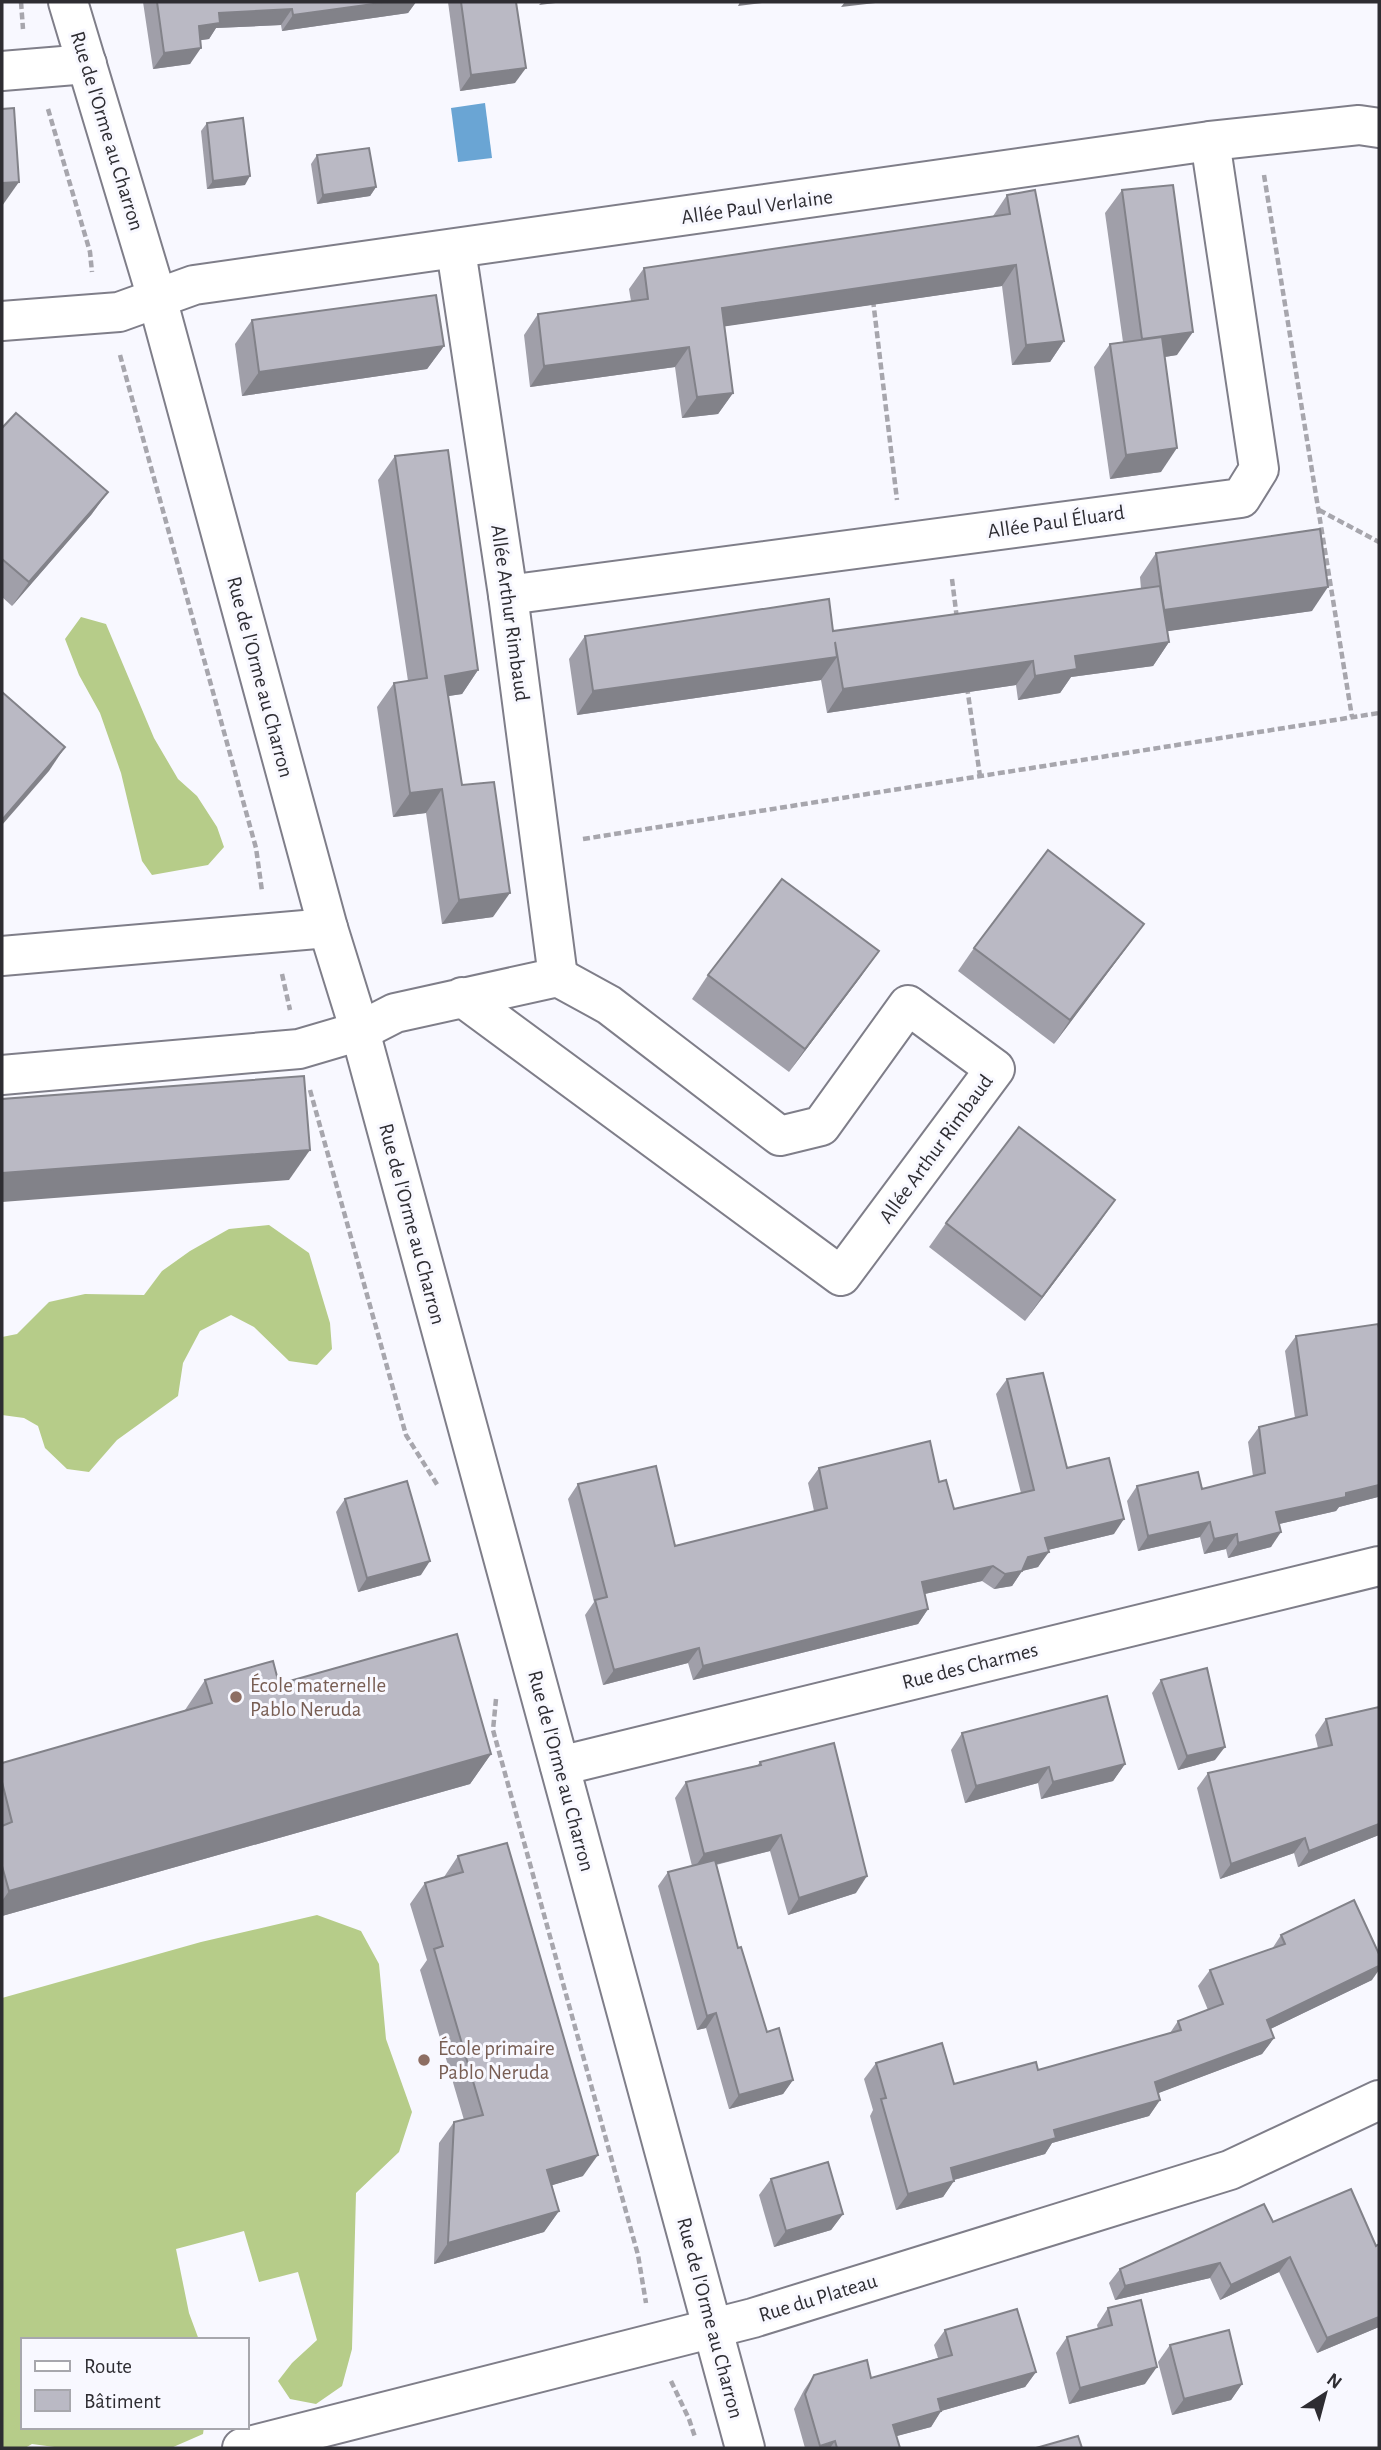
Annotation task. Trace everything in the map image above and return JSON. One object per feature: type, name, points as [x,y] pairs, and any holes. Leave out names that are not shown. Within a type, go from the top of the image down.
[{"type":"street","name":"Rue de l'Orme au Charron","points":[[68,2],[157,298],[328,928],[360,1031],[745,2448]]},
{"type":"street","points":[[14,70],[87,64]]},
{"type":"street","name":"Allée Paul Verlaine","points":[[2,321],[119,312],[194,285],[456,250],[1210,141],[1369,127]]},
{"type":"street","name":"Allée Paul Éluard","points":[[508,595],[1241,498],[1259,469],[1210,141]]},
{"type":"street","name":"Allée Arthur Rimbaud","points":[[456,250],[508,595],[558,977],[609,1005],[780,1136],[821,1126],[908,1005],[995,1069],[841,1276],[462,997]]},
{"type":"street","points":[[2,956],[328,928]]},
{"type":"street","points":[[2,1075],[299,1049],[360,1031],[395,1013],[558,977]]},
{"type":"street","name":"Rue des Charmes","points":[[560,1766],[1379,1566]]},
{"type":"street","name":"Rue du Plateau","points":[[242,2448],[766,2314],[1230,2170],[1379,2100]]},
{"type":"path","points":[[21,2],[14,70],[51,115],[90,252],[96,313],[124,360],[256,848],[262,893],[299,1049],[406,1435],[443,1491]]},
{"type":"path","points":[[1258,137],[1352,717]]},
{"type":"path","points":[[873,300],[902,543]]},
{"type":"path","points":[[1318,509],[1379,541]]},
{"type":"path","points":[[946,537],[959,630]]},
{"type":"path","points":[[967,683],[980,776]]},
{"type":"path","points":[[541,845],[1379,713]]},
{"type":"path","points":[[500,1687],[493,1730],[638,2255],[653,2344],[690,2419],[698,2448]]},
{"type":"green space","points":[[81,617],[106,624],[154,738],[178,779],[197,796],[217,827],[224,847],[208,865],[152,875],[142,861],[121,773],[100,713],[79,675],[65,639]]},
{"type":"green space","points":[[269,1225],[309,1253],[330,1323],[332,1349],[317,1365],[289,1361],[254,1327],[231,1315],[200,1331],[183,1363],[178,1396],[117,1440],[89,1472],[67,1469],[45,1448],[38,1426],[24,1418],[2,1415],[2,1337],[17,1334],[49,1302],[85,1294],[144,1295],[162,1271],[229,1229]]},
{"type":"green space","points":[[317,1915],[361,1931],[379,1964],[386,2039],[412,2112],[399,2152],[356,2193],[352,2349],[342,2386],[316,2404],[290,2399],[278,2381],[292,2363],[317,2340],[298,2272],[259,2282],[244,2231],[176,2249],[189,2313],[198,2338],[21,2338],[21,2429],[204,2429],[203,2434],[171,2448],[62,2448],[32,2444],[25,2448],[2,2448],[2,1998],[201,1942]]},
{"type":"water","points":[[485,103],[492,158],[458,162],[451,108]]},
{"type":"building","points":[[157,2],[388,2],[293,15],[292,9],[219,13],[220,23],[199,26],[201,48],[164,53]]},
{"type":"building","points":[[461,2],[516,2],[526,68],[471,75]]},
{"type":"building","points":[[14,108],[19,182],[2,183],[2,109]]},
{"type":"building","points":[[243,118],[250,176],[213,181],[207,123]]},
{"type":"building","points":[[369,148],[376,187],[323,195],[317,155]]},
{"type":"building","points":[[1173,185],[1193,332],[1142,339],[1122,190]]},
{"type":"building","points":[[1035,190],[1064,341],[1026,345],[1016,265],[722,308],[733,393],[697,397],[689,347],[544,366],[538,314],[648,299],[644,268],[1010,214],[1007,195]]},
{"type":"building","points":[[436,295],[444,346],[259,372],[252,320]]},
{"type":"building","points":[[1162,337],[1177,448],[1126,455],[1110,344]]},
{"type":"building","points":[[16,413],[108,492],[29,582],[2,559],[2,428]]},
{"type":"building","points":[[448,450],[478,670],[445,676],[462,785],[494,782],[510,893],[459,900],[442,789],[410,793],[394,683],[427,678],[395,456]]},
{"type":"building","points":[[1320,529],[1328,587],[1164,610],[1156,553]]},
{"type":"building","points":[[1160,586],[1169,642],[1075,656],[1077,669],[1035,676],[1033,661],[843,689],[835,642],[837,657],[593,691],[585,636],[829,599],[833,631]]},
{"type":"building","points":[[2,692],[65,747],[2,820]]},
{"type":"building","points":[[1048,850],[1144,924],[1070,1020],[974,948]]},
{"type":"building","points":[[782,879],[879,951],[805,1049],[708,975]]},
{"type":"building","points":[[304,1076],[310,1150],[2,1173],[2,1099]]},
{"type":"building","points":[[1019,1127],[1115,1200],[1042,1297],[946,1223]]},
{"type":"building","points":[[1378,1324],[1379,1485],[1346,1493],[1346,1497],[1276,1512],[1281,1532],[1238,1543],[1237,1534],[1214,1539],[1210,1522],[1148,1536],[1137,1486],[1198,1472],[1202,1489],[1265,1473],[1259,1427],[1307,1415],[1296,1336]]},
{"type":"building","points":[[1043,1373],[1067,1468],[1109,1458],[1124,1519],[1045,1538],[1049,1552],[1028,1557],[1022,1571],[1005,1574],[993,1566],[922,1582],[928,1609],[703,1666],[699,1648],[614,1670],[595,1600],[607,1597],[578,1484],[656,1466],[675,1546],[827,1508],[819,1468],[930,1441],[939,1482],[946,1480],[954,1509],[1034,1490],[1007,1379]]},
{"type":"building","points":[[407,1481],[430,1561],[367,1578],[345,1499]]},
{"type":"building","points":[[457,1634],[491,1754],[9,1891],[2,1866],[2,1826],[12,1822],[2,1782],[2,1763],[212,1703],[205,1680],[273,1661],[279,1684]]},
{"type":"building","points":[[1207,1668],[1225,1747],[1187,1756],[1161,1680]]},
{"type":"building","points":[[1107,1696],[1125,1764],[1053,1782],[1049,1767],[976,1786],[962,1733]]},
{"type":"building","points":[[1379,1707],[1379,1824],[1309,1851],[1305,1838],[1231,1864],[1208,1773],[1332,1745],[1326,1719]]},
{"type":"building","points":[[834,1743],[867,1876],[799,1898],[781,1835],[704,1854],[686,1782],[761,1765],[760,1762]]},
{"type":"building","points":[[507,1843],[598,2155],[547,2170],[559,2211],[448,2243],[454,2122],[483,2115],[434,1949],[443,1946],[425,1883],[463,1872],[458,1856]]},
{"type":"building","points":[[715,1860],[738,1948],[741,1947],[767,2032],[779,2028],[793,2080],[739,2095],[716,2013],[707,2016],[668,1872]]},
{"type":"building","points":[[1354,1900],[1379,1954],[1379,1966],[1267,2020],[1274,2038],[1155,2082],[1160,2100],[1054,2130],[1056,2138],[951,2168],[954,2181],[908,2194],[881,2099],[886,2098],[876,2063],[942,2043],[954,2084],[1036,2062],[1038,2070],[1181,2030],[1178,2021],[1223,2004],[1210,1970],[1285,1944],[1281,1935]]},
{"type":"building","points":[[828,2162],[843,2214],[786,2231],[771,2179]]},
{"type":"building","points":[[1351,2189],[1376,2246],[1379,2244],[1379,2317],[1327,2338],[1290,2257],[1231,2285],[1220,2263],[1125,2286],[1120,2269],[1264,2204],[1273,2222]]},
{"type":"building","points":[[1141,2300],[1157,2367],[1080,2388],[1067,2337],[1112,2325],[1108,2308]]},
{"type":"building","points":[[1017,2309],[1036,2372],[938,2399],[941,2411],[893,2425],[900,2448],[837,2448],[835,2441],[820,2446],[805,2394],[814,2375],[867,2360],[871,2378],[952,2355],[945,2330]]},
{"type":"building","points":[[1229,2330],[1242,2384],[1184,2399],[1170,2345]]},
{"type":"building","points":[[1078,2436],[1082,2448],[1036,2448]]},
{"type":"place","name":"École maternelle Pablo Neruda","points":[[236,1697]]},
{"type":"place","name":"École primaire Pablo Neruda","points":[[424,2060]]}]
